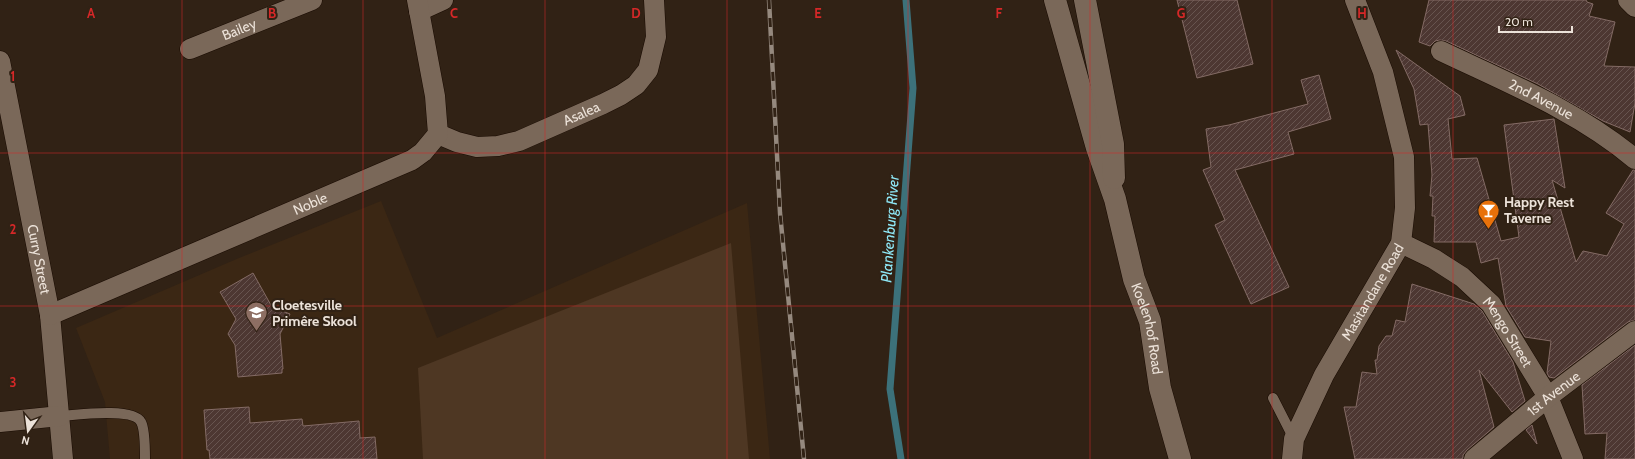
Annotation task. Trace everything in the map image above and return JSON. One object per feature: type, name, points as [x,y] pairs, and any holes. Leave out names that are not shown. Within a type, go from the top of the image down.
[{"type":"main road","name":"Koelenhof Road","points":[[1055,0],[1097,148],[1115,199],[1134,279],[1150,321],[1160,388],[1180,459]]},
{"type":"main road","name":"Koelenhof Road","points":[[1085,0],[1113,144],[1115,199]]},
{"type":"street","name":"Bailey","points":[[190,49],[312,0]]},
{"type":"street","points":[[438,134],[435,96],[418,5],[443,0]]},
{"type":"street","name":"Asalea","points":[[438,134],[457,142],[477,147],[498,146],[519,141],[621,95],[636,85],[648,70],[656,37],[654,0]]},
{"type":"street","name":"Masitandane Road","points":[[1292,459],[1294,440],[1324,375],[1401,243],[1405,208],[1404,157],[1383,72],[1355,0]]},
{"type":"street","points":[[1628,0],[1635,7]]},
{"type":"street","name":"2nd Avenue","points":[[1441,51],[1540,98],[1588,124],[1613,141],[1635,159]]},
{"type":"street","name":"Curry Street","points":[[0,61],[50,315],[53,364],[60,416],[63,459]]},
{"type":"street","name":"Noble","points":[[50,315],[412,160],[423,152],[438,134]]},
{"type":"street","name":"Mengo Street","points":[[1401,243],[1434,258],[1462,277],[1491,304],[1548,397],[1573,459]]},
{"type":"street","name":"1st Avenue","points":[[1474,459],[1548,397],[1635,331]]},
{"type":"street","points":[[0,422],[60,416]]},
{"type":"lane","points":[[1274,398],[1294,440]]},
{"type":"lane","points":[[60,416],[120,413],[136,416],[141,421],[143,426],[145,459]]},
{"type":"shaded area","name":"Cloetesville Primêre Skool","points":[[381,201],[437,338],[747,203],[770,459],[110,459],[105,402],[76,328],[239,258]]},
{"type":"shaded area","points":[[731,243],[749,459],[423,459],[418,368]]},
{"type":"building","points":[[1177,0],[1237,0],[1253,64],[1197,78]]},
{"type":"building","points":[[1429,0],[1586,0],[1587,2],[1593,4],[1589,16],[1615,22],[1604,66],[1635,67],[1635,103],[1630,132],[1603,121],[1538,84],[1446,41],[1435,41],[1430,46],[1419,42]]},
{"type":"building","points":[[1396,50],[1460,96],[1465,115],[1448,119],[1452,159],[1477,158],[1501,241],[1519,237],[1504,125],[1554,119],[1565,188],[1552,180],[1576,262],[1583,251],[1607,256],[1624,224],[1606,213],[1633,170],[1635,170],[1635,320],[1628,322],[1554,378],[1549,377],[1547,373],[1551,341],[1525,337],[1506,306],[1498,258],[1481,263],[1476,242],[1434,242],[1435,216],[1432,216],[1433,196],[1430,196],[1432,175],[1428,124],[1420,125],[1414,89]]},
{"type":"building","points":[[1319,75],[1331,119],[1288,132],[1294,154],[1235,170],[1289,287],[1251,304],[1215,225],[1225,220],[1203,170],[1211,167],[1206,129],[1229,125],[1308,104],[1301,80]]},
{"type":"building","points":[[253,273],[272,307],[290,314],[280,334],[283,369],[282,373],[238,377],[235,345],[228,334],[236,319],[220,292]]},
{"type":"building","points":[[1412,284],[1474,304],[1482,311],[1513,362],[1525,401],[1512,412],[1479,370],[1494,427],[1467,450],[1463,455],[1463,459],[1355,459],[1344,407],[1356,407],[1362,372],[1377,374],[1375,360],[1377,360],[1379,346],[1386,336],[1392,336],[1396,320],[1405,322]]},
{"type":"building","points":[[1635,345],[1635,459],[1605,459],[1607,433],[1585,434],[1582,385]]},
{"type":"building","points":[[249,407],[250,423],[302,419],[303,426],[359,421],[360,438],[375,437],[377,459],[210,459],[209,450],[207,450],[204,410]]},
{"type":"building","points":[[1532,425],[1537,444],[1526,430]]},
{"type":"waterway","name":"Plankenburg River","points":[[901,459],[890,389],[913,88],[906,0]]},
{"type":"railway","points":[[769,0],[780,213],[804,459]]},
{"type":"place","name":"Happy Rest Taverne","points":[[1489,230]]},
{"type":"place","name":"Cloetesville Primêre Skool","points":[[256,332]]}]
